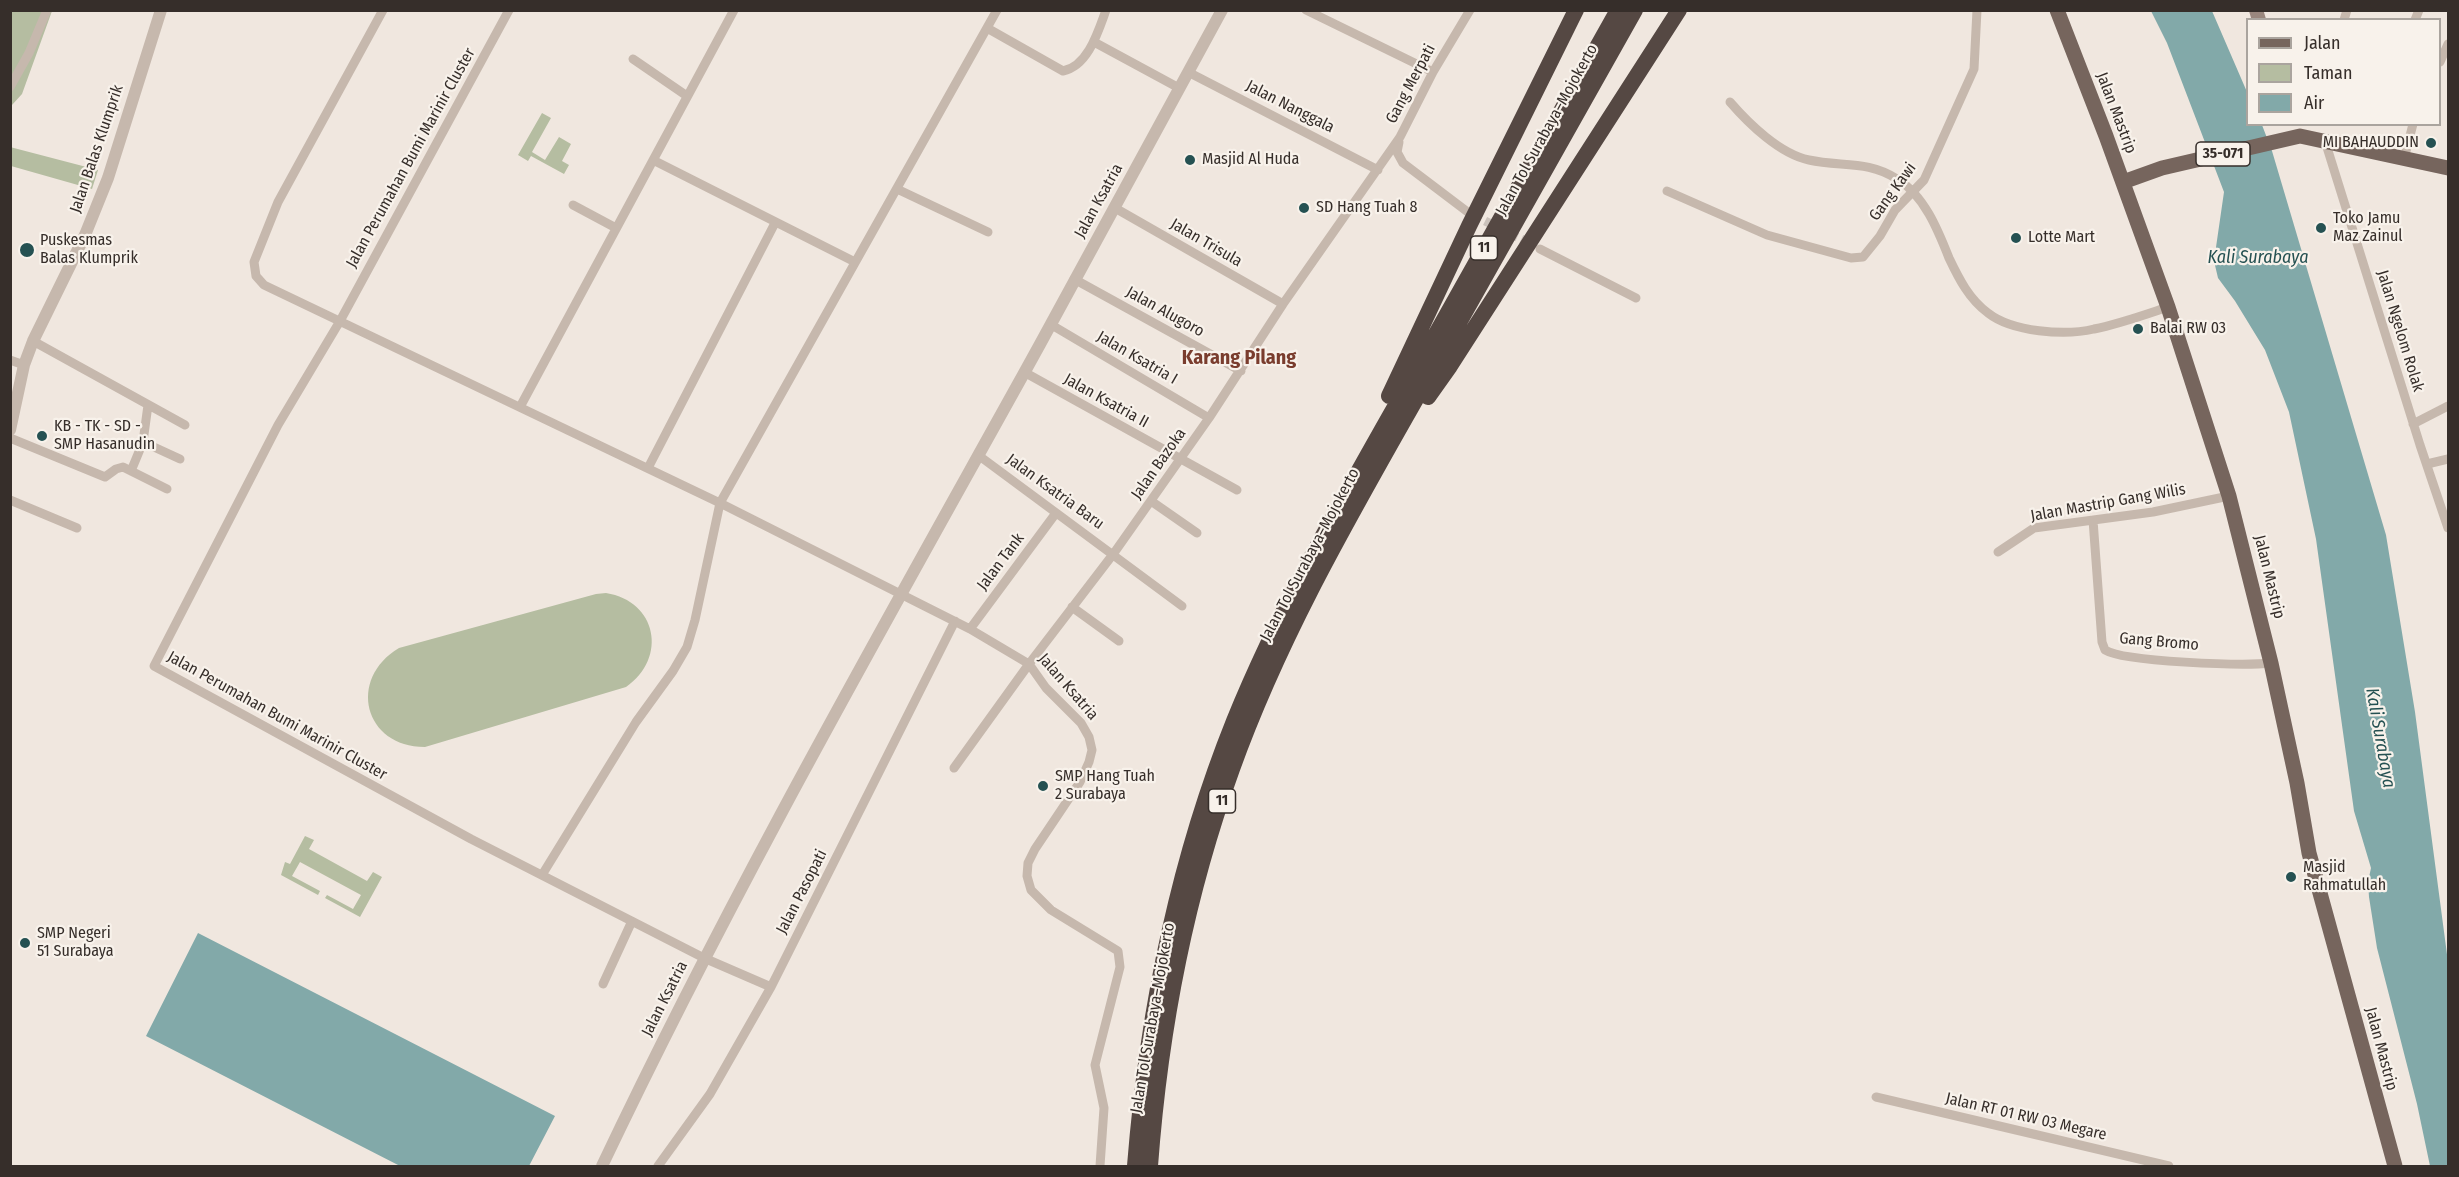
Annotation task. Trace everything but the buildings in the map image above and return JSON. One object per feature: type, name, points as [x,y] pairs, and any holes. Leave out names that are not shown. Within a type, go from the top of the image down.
[{"type":"highway","points":[[1350,484],[1383,408],[1464,237],[1576,10]]},
{"type":"highway","name":"Jalan Tol Surabaya–Mojokerto","points":[[1135,1167],[1144,1075],[1166,945],[1192,845],[1234,722],[1275,628],[1350,484],[1618,10]]},
{"type":"highway","name":"Jalan Tol Surabaya–Mojokerto","points":[[1150,1167],[1159,1072],[1180,947],[1232,770],[1268,676],[1294,622],[1379,463],[1635,10]]},
{"type":"highway","points":[[1379,463],[1450,366],[1679,10]]},
{"type":"main road","name":"Jalan Mastrip","points":[[2057,10],[2168,307],[2229,496],[2271,663],[2297,783],[2309,853],[2395,1167]]},
{"type":"main road","name":"35-071","points":[[2123,182],[2162,168],[2284,139],[2298,130],[2325,141],[2448,168]]},
{"type":"street","points":[[10,87],[29,53],[46,10]]},
{"type":"street","name":"Jalan Balas Klumprik","points":[[10,430],[24,365],[33,341],[85,235],[108,178],[161,10]]},
{"type":"street","points":[[383,10],[278,202],[254,262],[256,276],[264,285],[720,503],[899,594]]},
{"type":"street","name":"Jalan Perumahan Bumi Marinir Cluster","points":[[509,10],[340,321],[278,425],[154,666],[442,824],[704,958],[771,987]]},
{"type":"street","points":[[520,407],[734,10]]},
{"type":"street","points":[[542,875],[636,722],[673,671],[687,647],[720,503],[997,10]]},
{"type":"street","points":[[987,28],[1063,71],[1072,69],[1094,42],[1106,10]]},
{"type":"street","name":"Jalan Ksatria","points":[[602,1167],[704,958],[899,594],[1115,208],[1221,10]]},
{"type":"street","points":[[1306,10],[1433,72]]},
{"type":"street","name":"Gang Merpati","points":[[1378,170],[1400,137],[1433,72],[1470,10]]},
{"type":"street","name":"Gang Kawi","points":[[1666,191],[1767,235],[1858,258],[1869,253],[1895,210],[1924,180],[1974,69],[1977,10]]},
{"type":"street","points":[[1094,42],[1179,88]]},
{"type":"street","points":[[2441,58],[2448,44]]},
{"type":"street","points":[[633,59],[687,96]]},
{"type":"street","name":"Jalan Nanggala","points":[[1188,72],[1378,170]]},
{"type":"street","points":[[1730,102],[1744,119],[1783,150],[1811,161],[1848,163],[1881,169],[1899,180],[1912,191],[1940,234],[1965,288],[1984,310],[2005,322],[2044,331],[2092,330],[2168,307]]},
{"type":"street","points":[[2404,159],[2412,126]]},
{"type":"street","points":[[1400,137],[1397,152],[1403,163],[1469,213]]},
{"type":"street","name":"Jalan Ngelom Rolak","points":[[2325,141],[2413,424],[2448,526]]},
{"type":"street","points":[[653,160],[855,262]]},
{"type":"street","name":"Jalan Bazoka","points":[[954,768],[1029,664],[1114,554],[1241,371],[1283,304],[1378,170]]},
{"type":"street","points":[[897,189],[988,232]]},
{"type":"street","points":[[573,205],[616,228]]},
{"type":"street","name":"Jalan Trisula","points":[[1115,208],[1283,304]]},
{"type":"street","points":[[648,468],[775,223]]},
{"type":"street","points":[[1540,249],[1636,298]]},
{"type":"street","name":"Jalan Alugoro","points":[[1074,279],[1241,371]]},
{"type":"street","name":"Jalan Ksatria I","points":[[1050,324],[1209,418]]},
{"type":"street","points":[[33,341],[185,425]]},
{"type":"street","points":[[10,360],[24,365]]},
{"type":"street","name":"Jalan Ksatria II","points":[[1024,372],[1237,490]]},
{"type":"street","points":[[131,471],[143,442],[148,405]]},
{"type":"street","points":[[2413,424],[2448,406]]},
{"type":"street","points":[[10,438],[105,477],[118,468],[131,471],[167,489]]},
{"type":"street","points":[[143,442],[180,459]]},
{"type":"street","name":"Jalan Ksatria Baru","points":[[978,455],[1182,606]]},
{"type":"street","points":[[2428,468],[2448,459]]},
{"type":"street","name":"Jalan Mastrip Gang Wilis","points":[[1998,552],[2034,528],[2153,512],[2229,496]]},
{"type":"street","points":[[10,500],[77,528]]},
{"type":"street","points":[[1151,501],[1197,533]]},
{"type":"street","name":"Jalan Tank","points":[[970,629],[1056,513]]},
{"type":"street","name":"Gang Bromo","points":[[2093,520],[2102,642],[2105,650],[2114,654],[2155,659],[2253,665],[2271,663]]},
{"type":"street","name":"Jalan Ksatria","points":[[899,594],[956,621],[1029,664],[1046,688],[1081,723],[1089,737],[1092,750],[1080,782],[1035,849],[1028,863],[1026,876],[1031,890],[1051,910],[1118,951],[1120,967],[1095,1065],[1104,1108],[1100,1167]]},
{"type":"street","points":[[1072,607],[1119,640]]},
{"type":"street","name":"Jalan Pasopati","points":[[658,1167],[710,1095],[771,987],[956,621]]},
{"type":"street","points":[[603,984],[632,921]]},
{"type":"street","name":"Jalan RT 01 RW 03 Megare","points":[[1876,1098],[2169,1167]]},
{"type":"green space","points":[[11,11],[52,11],[22,94],[12,105],[11,112]]},
{"type":"green space","points":[[542,113],[551,118],[532,152],[545,160],[559,137],[571,144],[562,161],[569,165],[564,174],[531,156],[528,161],[518,155]]},
{"type":"green space","points":[[10,147],[98,170],[92,189],[11,166]]},
{"type":"green space","points":[[606,593],[623,598],[637,607],[646,619],[651,632],[652,647],[648,661],[639,675],[626,687],[425,747],[404,744],[388,736],[376,724],[370,709],[368,693],[373,677],[383,661],[399,648]]},
{"type":"green space","points":[[305,836],[314,840],[309,849],[367,881],[373,872],[382,877],[360,917],[325,898],[327,895],[353,909],[361,895],[300,862],[292,876],[320,891],[318,895],[281,875],[285,862],[290,864]]},
{"type":"water","name":"Kali Surabaya","points":[[2151,11],[2212,11],[2246,90],[2246,126],[2262,126],[2272,151],[2386,535],[2415,712],[2448,962],[2448,1166],[2430,1166],[2417,1104],[2377,948],[2369,897],[2368,882],[2371,868],[2354,811],[2316,539],[2289,412],[2265,350],[2218,278],[2214,261],[2224,192],[2167,43]]},
{"type":"water","points":[[198,933],[555,1116],[529,1166],[400,1166],[146,1036]]},
{"type":"tunnel","points":[[1473,215],[1533,245]]},
{"type":"place","name":"MI BAHAUDDIN","points":[[2431,143]]},
{"type":"place","name":"Masjid Al Huda","points":[[1190,160]]},
{"type":"place","name":"SD Hang Tuah 8","points":[[1304,208]]},
{"type":"place","name":"Toko Jamu Maz Zainul","points":[[2321,228]]},
{"type":"place","name":"Lotte Mart","points":[[2016,238]]},
{"type":"place","name":"Puskesmas Balas Klumprik","points":[[27,250]]},
{"type":"place","name":"Balai RW 03","points":[[2138,329]]},
{"type":"place","name":"KB - TK - SD - SMP Hasanudin","points":[[42,436]]},
{"type":"place","name":"SMP Hang Tuah 2 Surabaya","points":[[1043,786]]},
{"type":"place","name":"Masjid Rahmatullah","points":[[2291,877]]},
{"type":"place","name":"SMP Negeri 51 Surabaya","points":[[25,943]]},
{"type":"district","name":"Karang Pilang","points":[[1239,358]]}]
